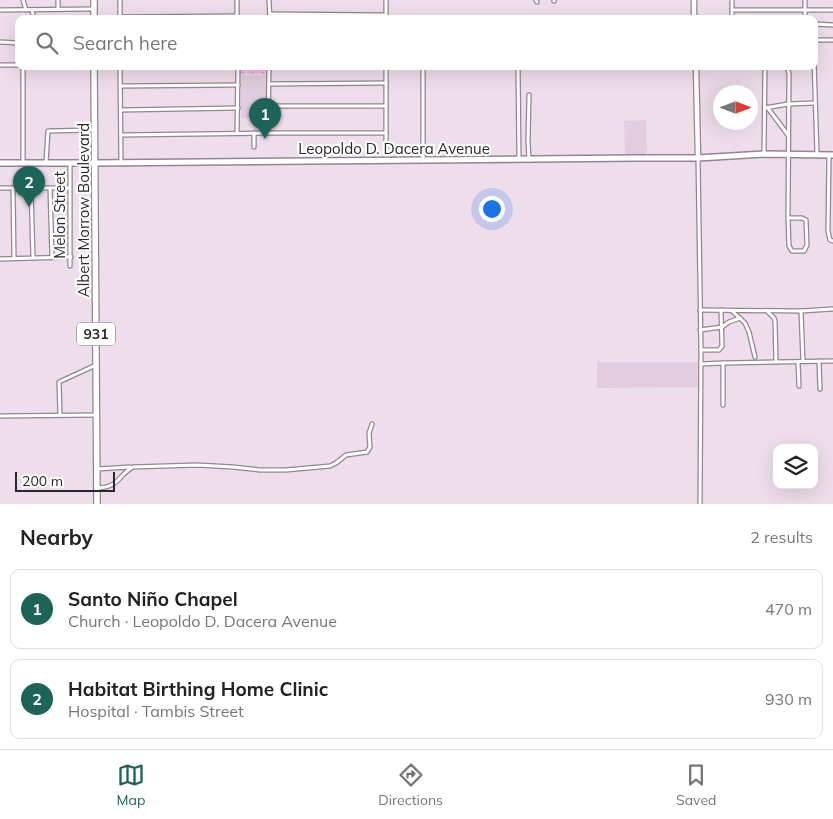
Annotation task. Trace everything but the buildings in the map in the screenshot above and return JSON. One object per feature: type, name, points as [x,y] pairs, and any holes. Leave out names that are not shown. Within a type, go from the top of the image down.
[{"type":"highway","points":[[94,0],[94,15]]},
{"type":"highway","name":"Albert Morrow Boulevard","points":[[94,70],[97,504]]},
{"type":"main road","name":"Leopoldo D. Dacera Avenue","points":[[0,163],[529,160],[698,158],[764,154],[831,156]]},
{"type":"street","points":[[23,0],[26,10]]},
{"type":"street","points":[[58,0],[58,9]]},
{"type":"street","points":[[120,0],[120,15]]},
{"type":"street","points":[[237,0],[237,15]]},
{"type":"street","points":[[269,0],[270,15]]},
{"type":"street","points":[[386,0],[386,15]]},
{"type":"street","points":[[694,0],[694,15]]},
{"type":"street","points":[[732,0],[732,15]]},
{"type":"street","points":[[805,0],[805,15]]},
{"type":"street","points":[[0,10],[94,9]]},
{"type":"street","points":[[32,10],[33,15]]},
{"type":"street","points":[[732,10],[833,10]]},
{"type":"street","points":[[818,24],[833,25]]},
{"type":"street","points":[[818,40],[833,40]]},
{"type":"street","points":[[0,42],[15,43]]},
{"type":"street","points":[[0,65],[15,65]]},
{"type":"street","points":[[23,70],[23,163]]},
{"type":"street","points":[[120,70],[121,163]]},
{"type":"street","points":[[237,133],[238,70]]},
{"type":"street","points":[[268,132],[270,70]]},
{"type":"street","points":[[386,70],[386,152]]},
{"type":"street","points":[[423,70],[423,161]]},
{"type":"street","points":[[518,70],[519,160]]},
{"type":"street","points":[[696,70],[700,310],[700,504]]},
{"type":"street","points":[[764,154],[765,70]]},
{"type":"street","points":[[788,70],[788,218],[790,248],[792,251],[804,251],[806,247],[806,220],[802,218],[788,218]]},
{"type":"street","points":[[814,70],[817,155]]},
{"type":"street","points":[[269,84],[386,83]]},
{"type":"street","points":[[120,86],[238,86]]},
{"type":"street","points":[[529,95],[529,160]]},
{"type":"street","points":[[766,108],[788,104],[815,103]]},
{"type":"street","points":[[269,106],[386,106]]},
{"type":"street","points":[[121,110],[238,108]]},
{"type":"street","points":[[766,108],[789,136]]},
{"type":"street","points":[[46,163],[48,131],[95,130]]},
{"type":"street","points":[[254,133],[254,147]]},
{"type":"street","points":[[121,134],[386,133]]},
{"type":"street","points":[[831,156],[828,235],[833,242]]},
{"type":"street","name":"Melon Street","points":[[70,163],[70,266]]},
{"type":"street","points":[[0,188],[70,188]]},
{"type":"street","points":[[13,188],[14,258]]},
{"type":"street","points":[[31,188],[33,258]]},
{"type":"street","points":[[50,188],[52,257]]},
{"type":"street","points":[[829,196],[833,198]]},
{"type":"street","points":[[0,258],[70,257]]},
{"type":"street","points":[[700,310],[801,311],[833,309]]},
{"type":"street","points":[[700,350],[719,350],[722,346],[721,310]]},
{"type":"street","points":[[732,311],[745,323],[755,357]]},
{"type":"street","points":[[767,311],[775,319],[776,362]]},
{"type":"street","points":[[801,311],[803,361]]},
{"type":"street","points":[[700,330],[722,327],[729,322],[741,318]]},
{"type":"street","points":[[819,361],[820,388]]},
{"type":"street","points":[[700,364],[833,361]]},
{"type":"street","points":[[798,362],[799,386]]},
{"type":"street","points":[[723,363],[723,405]]},
{"type":"street","points":[[60,415],[59,382],[96,365]]},
{"type":"street","points":[[0,416],[96,415]]},
{"type":"street","points":[[97,468],[197,465],[286,470],[330,466],[346,455],[367,452],[370,447],[369,433],[372,424]]},
{"type":"street","points":[[97,488],[105,488],[117,482],[133,467]]},
{"type":"shaded area","points":[[240,70],[267,70],[267,74],[240,74]]},
{"type":"shaded area","points":[[241,75],[267,75],[266,131],[254,131],[253,118],[241,118]]},
{"type":"shaded area","points":[[646,120],[647,154],[625,154],[624,121]]},
{"type":"shaded area","points":[[597,362],[698,362],[698,387],[597,388]]},
{"type":"place","name":"Santo Niño Chapel","points":[[265,139]]},
{"type":"place","name":"Habitat Birthing Home Clinic","points":[[29,207]]}]
